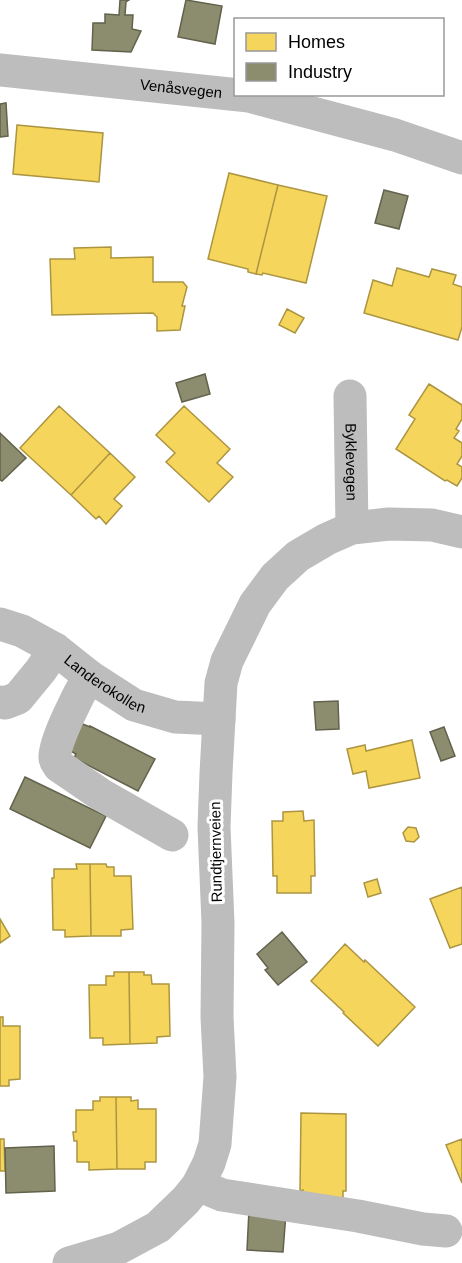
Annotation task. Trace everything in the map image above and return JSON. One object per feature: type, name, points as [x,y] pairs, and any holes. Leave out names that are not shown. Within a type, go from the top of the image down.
[{"type":"street","name":"Venåsvegen","points":[[0,70],[234,94]]},
{"type":"street","name":"Venåsvegen","points":[[249,96],[395,135],[462,158]]},
{"type":"street","name":"Byklevegen","points":[[350,396],[352,528]]},
{"type":"street","name":"Rundtjernveien","points":[[69,1263],[119,1248],[158,1227],[198,1185],[215,1144],[208,1076],[217,1017],[218,923],[214,827],[221,683],[227,661],[255,604],[275,577],[298,556],[352,528],[389,524],[432,525],[462,532]]},
{"type":"street","name":"Landerokollen","points":[[0,624],[22,631],[55,649],[89,676],[134,705],[175,717],[219,719]]},
{"type":"street","points":[[0,702],[5,703],[18,698],[55,649]]},
{"type":"street","points":[[89,676],[57,744],[56,761],[59,766],[100,794],[172,835]]},
{"type":"street","points":[[198,1185],[222,1195],[358,1215],[423,1229],[446,1231]]},
{"type":"building: Homes","points":[[17,125],[103,133],[99,182],[13,174]]},
{"type":"building: Homes","points":[[229,173],[278,185],[256,274],[248,272],[248,269],[208,259]]},
{"type":"building: Homes","points":[[278,185],[327,196],[306,283],[263,273],[262,275],[256,274]]},
{"type":"building: Homes","points":[[111,247],[111,258],[153,257],[153,282],[183,282],[187,287],[182,306],[185,306],[180,330],[157,331],[157,317],[153,313],[52,315],[50,259],[75,259],[74,248]]},
{"type":"building: Homes","points":[[397,268],[429,277],[432,269],[456,275],[453,284],[462,287],[462,327],[458,340],[364,313],[373,280],[392,286]]},
{"type":"building: Homes","points":[[287,309],[304,318],[295,333],[279,325]]},
{"type":"building: Homes","points":[[429,384],[462,405],[462,419],[456,429],[459,431],[454,438],[462,443],[462,456],[457,464],[462,467],[462,478],[457,486],[445,481],[396,449],[415,419],[409,415]]},
{"type":"building: Homes","points":[[59,406],[110,453],[71,495],[20,448]]},
{"type":"building: Homes","points":[[184,406],[230,449],[217,463],[233,477],[209,502],[166,462],[175,453],[156,435]]},
{"type":"building: Homes","points":[[110,453],[135,477],[114,499],[122,506],[106,524],[99,516],[96,519],[71,495]]},
{"type":"building: Homes","points":[[412,740],[420,778],[369,788],[366,771],[353,774],[347,749],[365,745],[366,751]]},
{"type":"building: Homes","points":[[303,811],[304,821],[314,820],[315,876],[311,876],[311,893],[277,893],[277,876],[273,876],[272,821],[283,821],[283,812]]},
{"type":"building: Homes","points":[[408,827],[416,828],[419,837],[414,842],[406,841],[403,833]]},
{"type":"building: Homes","points":[[76,864],[90,864],[91,936],[65,937],[65,930],[53,930],[52,878],[54,878],[54,869],[77,869]]},
{"type":"building: Homes","points":[[90,864],[106,864],[107,867],[114,867],[114,876],[131,876],[133,929],[121,930],[121,936],[91,936]]},
{"type":"building: Homes","points":[[377,879],[381,893],[368,897],[364,883]]},
{"type":"building: Homes","points":[[462,887],[462,944],[450,948],[430,899]]},
{"type":"building: Homes","points":[[0,919],[10,936],[0,943]]},
{"type":"building: Homes","points":[[345,944],[415,1007],[378,1046],[311,981]]},
{"type":"building: Homes","points":[[114,972],[129,972],[130,1044],[103,1045],[103,1038],[90,1038],[89,985],[106,985],[106,976],[114,976]]},
{"type":"building: Homes","points":[[129,972],[144,972],[144,975],[151,975],[152,984],[169,984],[170,1036],[157,1037],[157,1043],[130,1044]]},
{"type":"building: Homes","points":[[0,1017],[3,1017],[3,1026],[20,1026],[20,1079],[9,1080],[9,1086],[0,1086]]},
{"type":"building: Homes","points":[[100,1097],[116,1097],[117,1169],[89,1170],[89,1162],[77,1162],[77,1141],[74,1141],[73,1132],[76,1132],[76,1110],[93,1110],[93,1101],[100,1101]]},
{"type":"building: Homes","points":[[116,1097],[131,1097],[131,1101],[138,1100],[138,1109],[156,1109],[156,1162],[145,1162],[145,1169],[117,1169]]},
{"type":"building: Homes","points":[[301,1113],[346,1114],[346,1191],[343,1191],[343,1205],[303,1201],[303,1190],[300,1191]]},
{"type":"building: Homes","points":[[0,1139],[4,1139],[5,1171],[0,1171]]},
{"type":"building: Homes","points":[[462,1139],[462,1183],[446,1145]]},
{"type":"building: Industry","points":[[120,0],[129,0],[126,2],[125,15],[133,15],[132,29],[141,31],[131,52],[92,50],[93,23],[105,23],[105,14],[119,15]]},
{"type":"building: Industry","points":[[186,0],[222,6],[215,44],[178,37]]},
{"type":"building: Industry","points":[[6,103],[8,136],[0,137],[0,104]]},
{"type":"building: Industry","points":[[384,190],[408,196],[399,229],[375,223]]},
{"type":"building: Industry","points":[[205,374],[210,394],[182,402],[176,383]]},
{"type":"building: Industry","points":[[0,433],[26,458],[2,481],[0,480]]},
{"type":"building: Industry","points":[[338,701],[339,729],[316,730],[314,702]]},
{"type":"building: Industry","points":[[80,723],[155,759],[138,791],[74,758],[76,754],[67,749]]},
{"type":"building: Industry","points":[[444,727],[455,756],[441,761],[430,732]]},
{"type":"building: Industry","points":[[25,777],[106,816],[90,848],[10,809]]},
{"type":"building: Industry","points":[[282,932],[307,962],[278,985],[265,970],[268,968],[257,954]]},
{"type":"building: Industry","points":[[54,1146],[55,1191],[6,1193],[5,1148]]},
{"type":"building: Industry","points":[[249,1210],[286,1213],[283,1252],[247,1250]]}]
